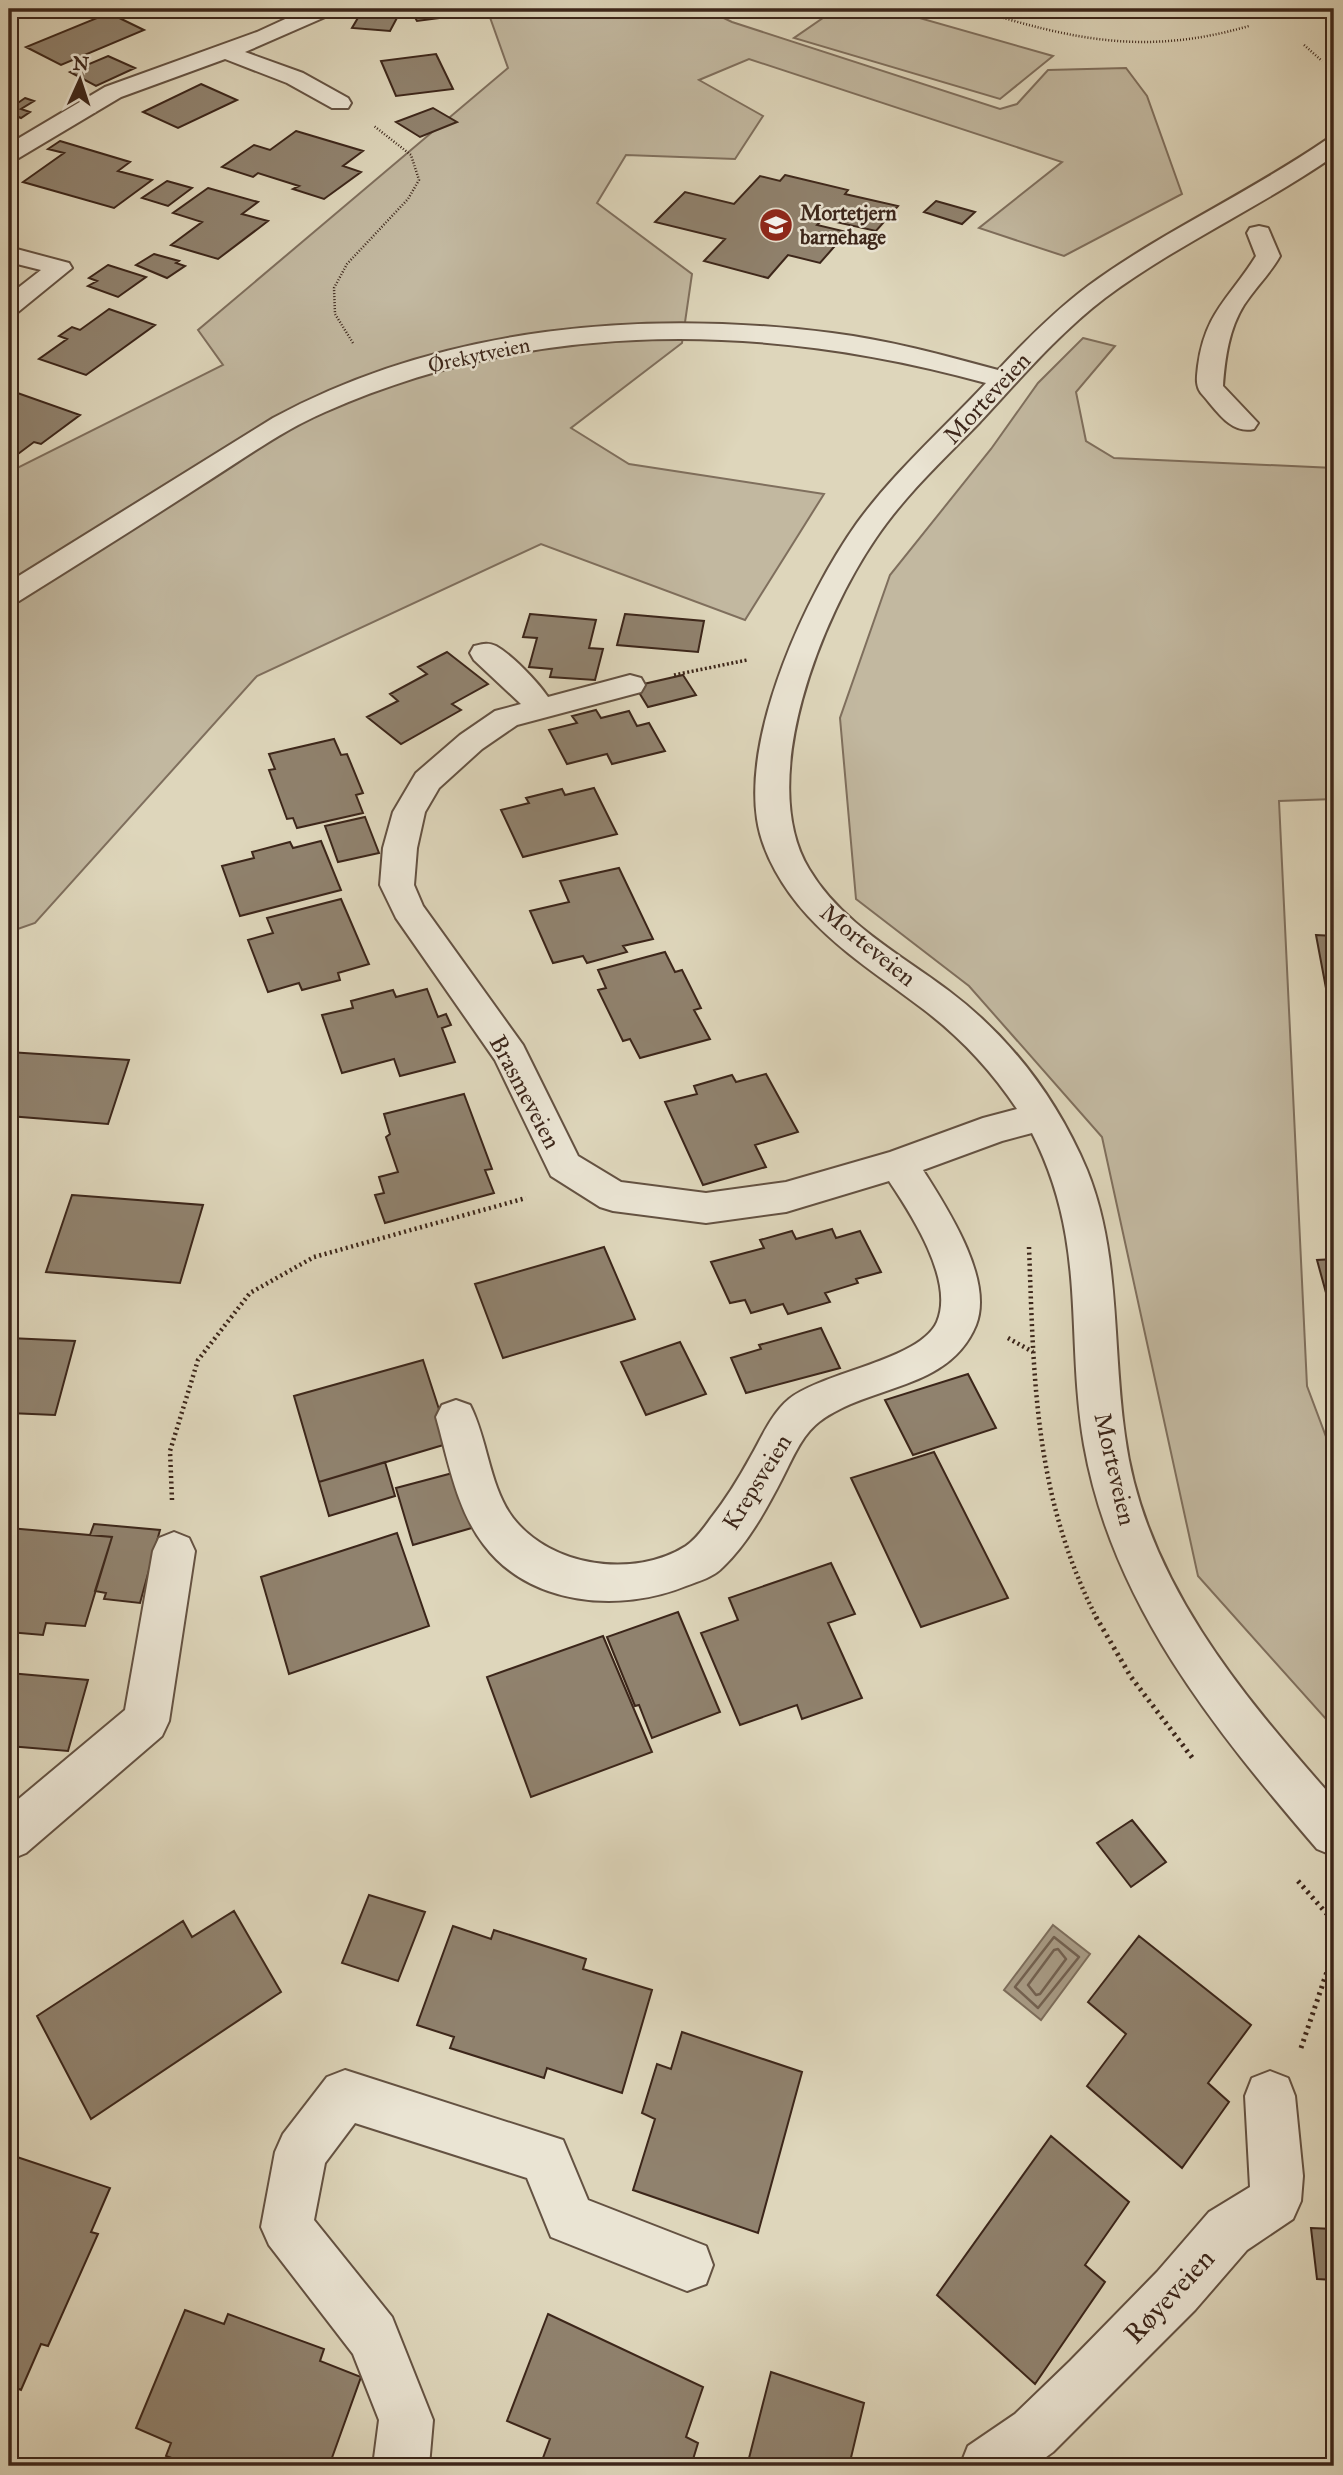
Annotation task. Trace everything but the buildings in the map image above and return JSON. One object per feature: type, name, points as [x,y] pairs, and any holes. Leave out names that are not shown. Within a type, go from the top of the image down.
[{"type":"street","points":[[9,154],[113,92],[173,68],[226,52],[324,9]]},
{"type":"street","points":[[226,52],[295,78],[340,103]]},
{"type":"street","name":"Morteveien","points":[[1334,145],[1304,167],[1102,288],[1050,331],[884,509],[859,541],[839,575],[804,654],[778,737],[771,788],[772,815],[778,840],[803,888],[849,935],[978,1035],[1014,1077],[1041,1117],[1081,1205],[1093,1294],[1105,1443],[1113,1487],[1126,1527],[1163,1611],[1192,1655],[1273,1761],[1334,1833]]},
{"type":"street","points":[[1244,423],[1210,387],[1211,358],[1228,309],[1268,256],[1259,233]]},
{"type":"street","points":[[9,254],[60,268],[9,307]]},
{"type":"street","name":"Ørekytveien","points":[[9,595],[286,422],[349,392],[459,357],[531,344],[620,333],[756,331],[818,337],[892,349],[1004,380]]},
{"type":"street","points":[[485,653],[529,692],[540,709]]},
{"type":"street","name":"Brasmeveien","points":[[630,685],[506,718],[471,742],[427,781],[410,812],[400,848],[397,885],[408,910],[510,1054],[564,1166],[613,1196],[706,1208],[786,1197],[898,1164],[996,1128],[1041,1117]]},
{"type":"street","name":"Krepsveien","points":[[456,1417],[488,1516],[499,1533],[521,1554],[549,1570],[578,1579],[609,1584],[644,1582],[674,1573],[705,1558],[743,1509],[787,1432],[803,1412],[847,1388],[918,1362],[939,1348],[953,1333],[958,1321],[959,1292],[943,1239],[923,1199],[898,1164]]},
{"type":"street","points":[[9,1837],[146,1721],[174,1551]]},
{"type":"street","points":[[401,2466],[406,2420],[373,2336],[287,2227],[302,2152],[345,2095],[545,2158],[569,2219],[687,2264]]},
{"type":"street","name":"Røyeveien","points":[[988,2466],[1034,2432],[1089,2380],[1176,2291],[1228,2231],[1275,2201],[1277,2176],[1270,2096]]},
{"type":"path","points":[[974,9],[1076,38],[1127,43],[1182,42],[1209,38],[1248,27],[1289,9]]},
{"type":"path","points":[[340,103],[406,150],[420,171],[413,193],[345,267],[332,292],[332,303],[341,328],[360,349]]},
{"type":"path","points":[[630,685],[741,659],[755,660]]},
{"type":"path","points":[[174,1551],[170,1451],[198,1360],[250,1293],[314,1257],[528,1198],[564,1166]]},
{"type":"path","points":[[1270,2096],[1303,2044],[1334,1951]]},
{"type":"shaded area","points":[[487,9],[705,9],[732,22],[1000,109],[1017,104],[1048,70],[1126,68],[1147,96],[1182,194],[1064,256],[979,228],[1062,162],[749,59],[699,80],[763,116],[735,159],[626,155],[597,203],[692,274],[682,343],[571,428],[629,464],[824,494],[745,620],[541,544],[257,676],[35,923],[9,932],[9,472],[223,365],[198,330],[508,68]]},
{"type":"shaded area","points":[[836,9],[888,9],[1053,56],[1000,99],[794,38]]},
{"type":"shaded area","points":[[1083,338],[1115,346],[1076,392],[1086,441],[1114,458],[1334,468],[1334,799],[1279,801],[1307,1386],[1334,1458],[1334,1728],[1198,1576],[1102,1137],[969,986],[856,899],[840,718],[890,575],[991,449],[1038,383]]},
{"type":"water","points":[[1053,1925],[1090,1954],[1041,2020],[1004,1990]]},
{"type":"place","name":"Mortetjern barnehage","points":[[776,225]]}]
